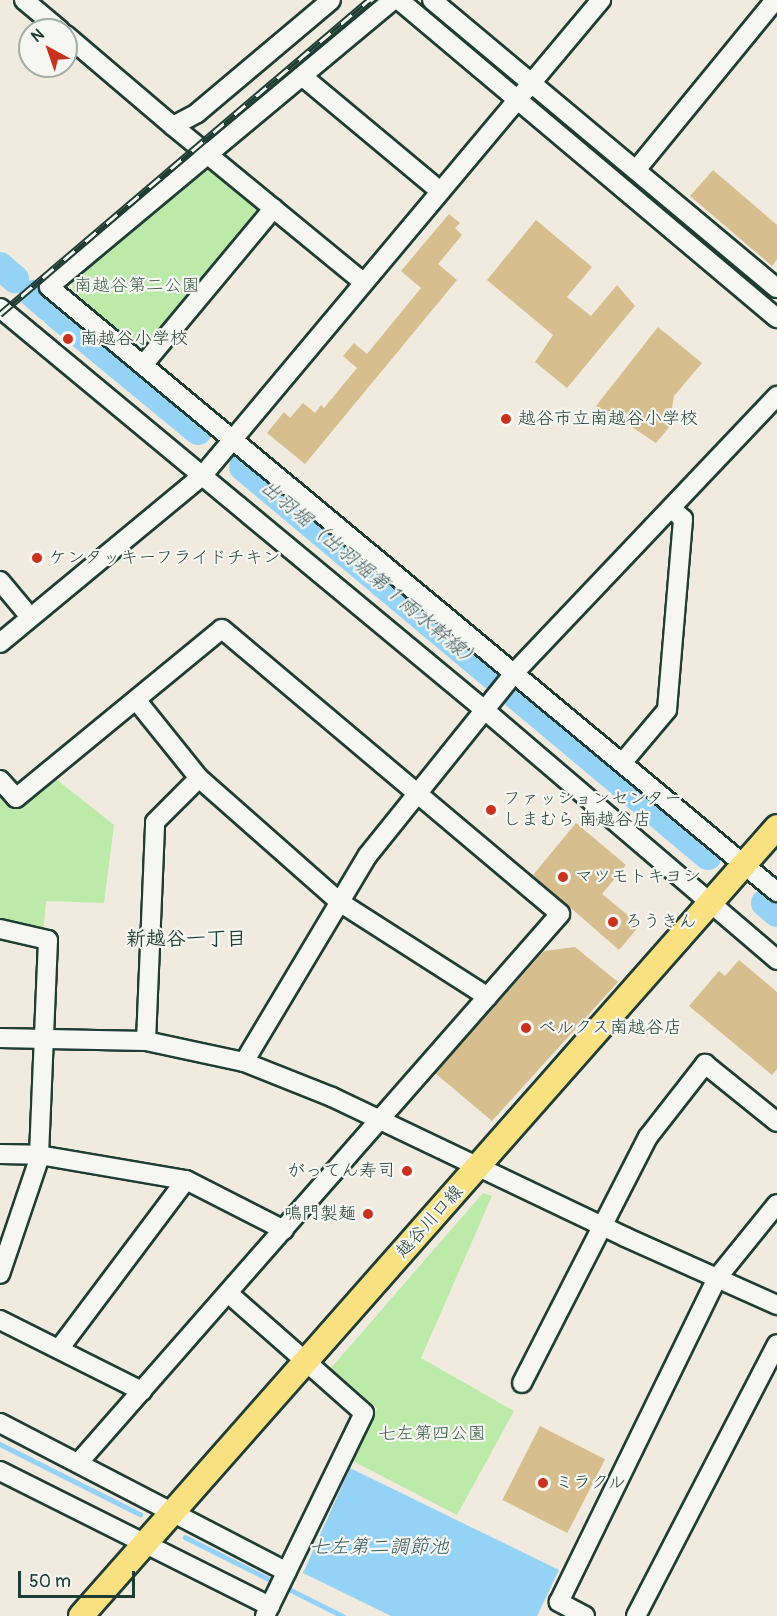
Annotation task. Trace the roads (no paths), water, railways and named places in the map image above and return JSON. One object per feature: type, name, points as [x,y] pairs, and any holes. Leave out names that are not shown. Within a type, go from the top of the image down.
[{"type":"main road","name":"越谷川口線","points":[[81,1616],[777,827]]},
{"type":"street","points":[[24,0],[46,18]]},
{"type":"street","points":[[173,126],[197,113],[331,0]]},
{"type":"street","points":[[393,0],[49,287],[777,892]]},
{"type":"street","points":[[399,0],[777,318]]},
{"type":"street","points":[[432,0],[777,288]]},
{"type":"street","points":[[0,643],[203,475],[601,0]]},
{"type":"street","points":[[636,170],[775,0]]},
{"type":"street","points":[[78,45],[363,282]]},
{"type":"street","points":[[302,76],[440,191]]},
{"type":"street","points":[[143,365],[274,208]]},
{"type":"street","points":[[0,308],[487,712],[777,960]]},
{"type":"street","points":[[244,1062],[368,855],[487,712],[515,672],[777,396]]},
{"type":"street","points":[[623,762],[667,710],[683,519],[671,508]]},
{"type":"street","points":[[0,581],[30,617]]},
{"type":"street","points":[[0,780],[16,798],[222,629],[560,914],[79,1462]]},
{"type":"street","points":[[137,701],[199,778],[341,903],[488,997]]},
{"type":"street","points":[[146,1041],[155,822],[199,778]]},
{"type":"street","points":[[0,929],[48,940],[42,1038],[39,1155],[0,1274]]},
{"type":"street","points":[[0,1038],[146,1041],[244,1062],[380,1121],[777,1305]]},
{"type":"street","points":[[522,1383],[648,1137],[705,1064],[777,1122]]},
{"type":"street","points":[[0,1154],[39,1155],[186,1180],[284,1230]]},
{"type":"street","points":[[60,1349],[186,1180]]},
{"type":"street","points":[[585,1616],[559,1602],[717,1278],[777,1204]]},
{"type":"street","points":[[0,1471],[144,1544],[267,1611],[364,1413],[228,1293]]},
{"type":"street","points":[[0,1320],[142,1391]]},
{"type":"street","points":[[636,1616],[777,1344]]},
{"type":"street","points":[[0,1423],[79,1462],[286,1572]]},
{"type":"water","name":"七左第二調節池","points":[[350,1468],[559,1570],[537,1616],[391,1616],[303,1573]]},
{"type":"waterway","name":"出羽堀（出羽堀第１雨水幹線）","points":[[0,266],[15,279]]},
{"type":"waterway","name":"出羽堀（出羽堀第１雨水幹線）","points":[[33,294],[48,307]]},
{"type":"waterway","name":"出羽堀（出羽堀第１雨水幹線）","points":[[56,314],[198,431]]},
{"type":"waterway","name":"出羽堀（出羽堀第１雨水幹線）","points":[[243,467],[499,681]]},
{"type":"waterway","name":"出羽堀（出羽堀第１雨水幹線）","points":[[513,693],[708,856]]},
{"type":"waterway","name":"出羽堀（出羽堀第１雨水幹線）","points":[[765,903],[777,913]]},
{"type":"waterway","points":[[0,1444],[140,1514]]},
{"type":"waterway","points":[[185,1537],[275,1582]]},
{"type":"waterway","points":[[291,1590],[343,1616]]},
{"type":"railway","points":[[0,314],[369,0]]},
{"type":"place","name":"南越谷小学校","points":[[68,339]]},
{"type":"place","name":"越谷市立南越谷小学校","points":[[506,419]]},
{"type":"place","name":"ケンタッキーフライドチキン","points":[[37,558]]},
{"type":"place","name":"ファッションセンター しまむら 南越谷店","points":[[491,810]]},
{"type":"place","name":"マツモトキヨシ","points":[[563,877]]},
{"type":"place","name":"ろうきん","points":[[613,922]]},
{"type":"place","name":"ベルクス南越谷店","points":[[526,1028]]},
{"type":"place","name":"がってん寿司","points":[[407,1171]]},
{"type":"place","name":"鳴門製麺","points":[[368,1214]]},
{"type":"place","name":"ミラクル","points":[[543,1483]]},
{"type":"district","name":"新越谷一丁目","points":[[186,938]]},
{"type":"park label","name":"南越谷第二公園","points":[[137,286]]},
{"type":"park label","name":"七左第四公園","points":[[432,1434]]}]
